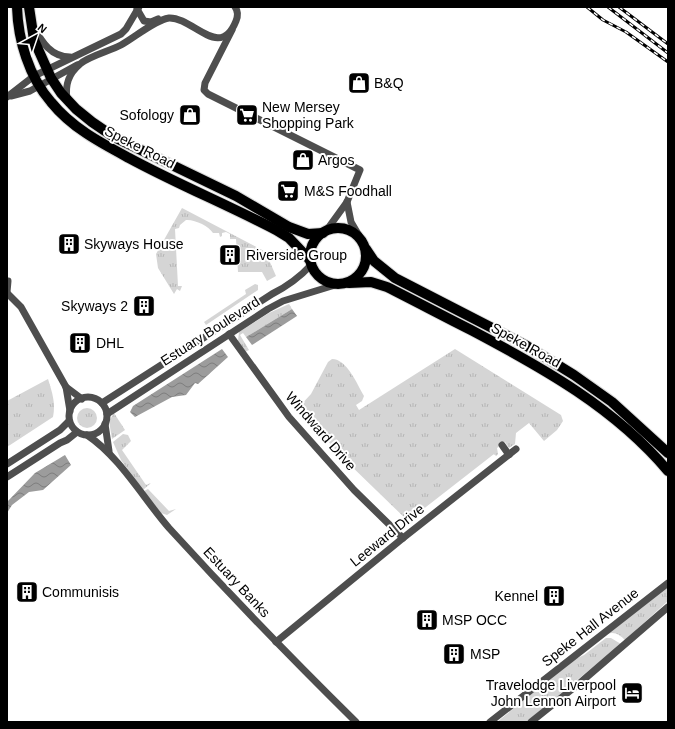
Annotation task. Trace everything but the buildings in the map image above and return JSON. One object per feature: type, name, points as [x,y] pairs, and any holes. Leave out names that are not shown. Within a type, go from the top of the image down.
[{"type":"highway","name":"Speke Road","points":[[17,7],[17,19],[24,52],[34,76],[50,102],[71,122],[92,138],[148,168],[276,230],[289,238],[311,262]]},
{"type":"highway","name":"Speke Road","points":[[29,7],[34,40],[49,74],[67,99],[92,122],[114,137],[236,196],[289,227],[308,234],[324,232]]},
{"type":"highway","points":[[336,228],[345,229],[354,233],[363,244],[367,257],[364,269],[356,279],[349,283],[335,284],[320,278],[311,262],[313,244],[324,232],[336,228]]},
{"type":"highway","name":"Speke Road","points":[[363,244],[374,261],[395,278],[542,355],[612,402],[668,453]]},
{"type":"highway","name":"Speke Road","points":[[349,283],[371,282],[387,287],[536,365],[596,404],[642,444],[668,471]]},
{"type":"highway","points":[[536,365],[542,355]]},
{"type":"street","points":[[235,7],[238,16],[205,83],[204,90],[208,94],[360,170],[347,202],[324,232]]},
{"type":"street","points":[[138,8],[144,21],[151,22],[158,19],[162,20]]},
{"type":"street","points":[[30,91],[40,85],[49,74],[74,57],[121,34],[126,29],[138,8]]},
{"type":"street","points":[[8,97],[34,76],[49,74],[80,63],[121,44],[162,20],[170,18],[179,20],[214,38],[223,48]]},
{"type":"street","points":[[31,24],[41,40],[52,52],[61,57],[74,57]]},
{"type":"street","points":[[214,38],[226,36],[232,30]]},
{"type":"street","points":[[67,99],[67,80],[80,63]]},
{"type":"street","points":[[8,97],[30,91],[39,91],[46,95]]},
{"type":"street","points":[[347,202],[350,222],[363,244]]},
{"type":"street","name":"Estuary Boulevard","points":[[102,403],[272,294],[288,286],[301,276],[311,262]]},
{"type":"street","points":[[8,281],[7,292],[21,307],[66,388],[70,420],[77,432],[88,435],[98,432],[105,424],[107,414],[102,403],[91,398],[82,399],[75,403],[70,411]]},
{"type":"street","name":"Estuary Boulevard","points":[[107,414],[229,334],[283,301],[335,284]]},
{"type":"street","name":"Windward Drive","points":[[229,334],[289,417],[354,490],[403,538]]},
{"type":"street","points":[[66,388],[82,399]]},
{"type":"street","points":[[7,464],[60,430],[70,420]]},
{"type":"street","name":"Estuary Banks","points":[[105,424],[109,451]]},
{"type":"street","points":[[7,477],[77,432]]},
{"type":"street","name":"Estuary Banks","points":[[88,435],[109,451],[164,522],[276,642],[356,722]]},
{"type":"street","points":[[502,445],[509,455]]},
{"type":"street","name":"Leeward Drive","points":[[276,642],[403,538],[516,449]]},
{"type":"street","name":"Speke Hall Avenue","points":[[490,722],[668,583]]},
{"type":"street","points":[[531,722],[581,682],[668,607]]},
{"type":"green space","points":[[182,208],[266,252],[272,258],[269,260],[276,276],[267,281],[262,272],[238,272],[236,239],[230,239],[230,234],[226,232],[222,233],[222,236],[220,237],[219,233],[213,233],[201,224],[186,220],[180,225],[179,228],[175,229],[178,286],[182,286],[180,291],[177,289],[174,294],[158,268],[156,254]]},
{"type":"green space","points":[[255,284],[258,285],[258,290],[206,325],[204,322],[246,294],[245,290]]},
{"type":"green space","points":[[289,304],[292,309],[246,337],[243,333],[240,335],[249,350],[245,352],[238,341],[239,332],[269,313]]},
{"type":"green space","points":[[455,349],[561,415],[563,421],[557,430],[544,441],[529,423],[516,433],[515,444],[509,448],[505,442],[497,448],[498,454],[496,456],[494,454],[408,521],[345,460],[298,408],[311,394],[328,362],[332,359],[342,363],[347,368],[364,396],[362,401],[356,405],[359,410]]},
{"type":"green space","points":[[48,379],[54,402],[53,417],[7,447],[7,401]]},
{"type":"green space","points":[[87,408],[94,411],[97,418],[94,425],[87,428],[80,425],[77,418],[80,411]]},
{"type":"green space","points":[[114,413],[125,430],[112,439],[109,421]]},
{"type":"green space","points":[[123,434],[128,435],[131,441],[122,450],[146,485],[151,483],[143,490],[121,460],[113,442]]},
{"type":"green space","points":[[148,489],[169,511],[176,509],[167,515],[161,513],[144,491]]},
{"type":"green space","points":[[668,583],[668,601],[625,640],[617,634],[607,634]]},
{"type":"green space","points":[[606,638],[611,638],[621,644],[526,722],[497,722],[573,660],[584,655]]},
{"type":"water","points":[[292,309],[297,316],[252,345],[246,337]]},
{"type":"water","points":[[222,349],[228,357],[198,384],[195,383],[186,395],[172,397],[135,417],[130,412],[133,406]]},
{"type":"water","points":[[65,455],[71,465],[43,490],[29,492],[12,505],[7,513],[7,502],[35,473]]},
{"type":"railway","points":[[587,7],[603,20],[626,32],[668,62]]},
{"type":"railway","points":[[608,7],[668,53]]},
{"type":"railway","points":[[619,7],[668,44]]},
{"type":"place","name":"B&Q","points":[[359,83]]},
{"type":"place","name":"Sofology","points":[[190,115]]},
{"type":"place","name":"New Mersey Shopping Park","points":[[247,115]]},
{"type":"place","name":"Argos","points":[[303,160]]},
{"type":"place","name":"M&S Foodhall","points":[[288,191]]},
{"type":"place","name":"Skyways House","points":[[69,244]]},
{"type":"place","name":"Riverside Group","points":[[230,255]]},
{"type":"place","name":"Skyways 2","points":[[144,306]]},
{"type":"place","name":"DHL","points":[[80,343]]},
{"type":"place","name":"Communisis","points":[[27,592]]},
{"type":"place","name":"Kennel","points":[[554,596]]},
{"type":"place","name":"MSP OCC","points":[[427,620]]},
{"type":"place","name":"MSP","points":[[454,654]]},
{"type":"place","name":"Travelodge Liverpool John Lennon Airport","points":[[632,693]]}]
